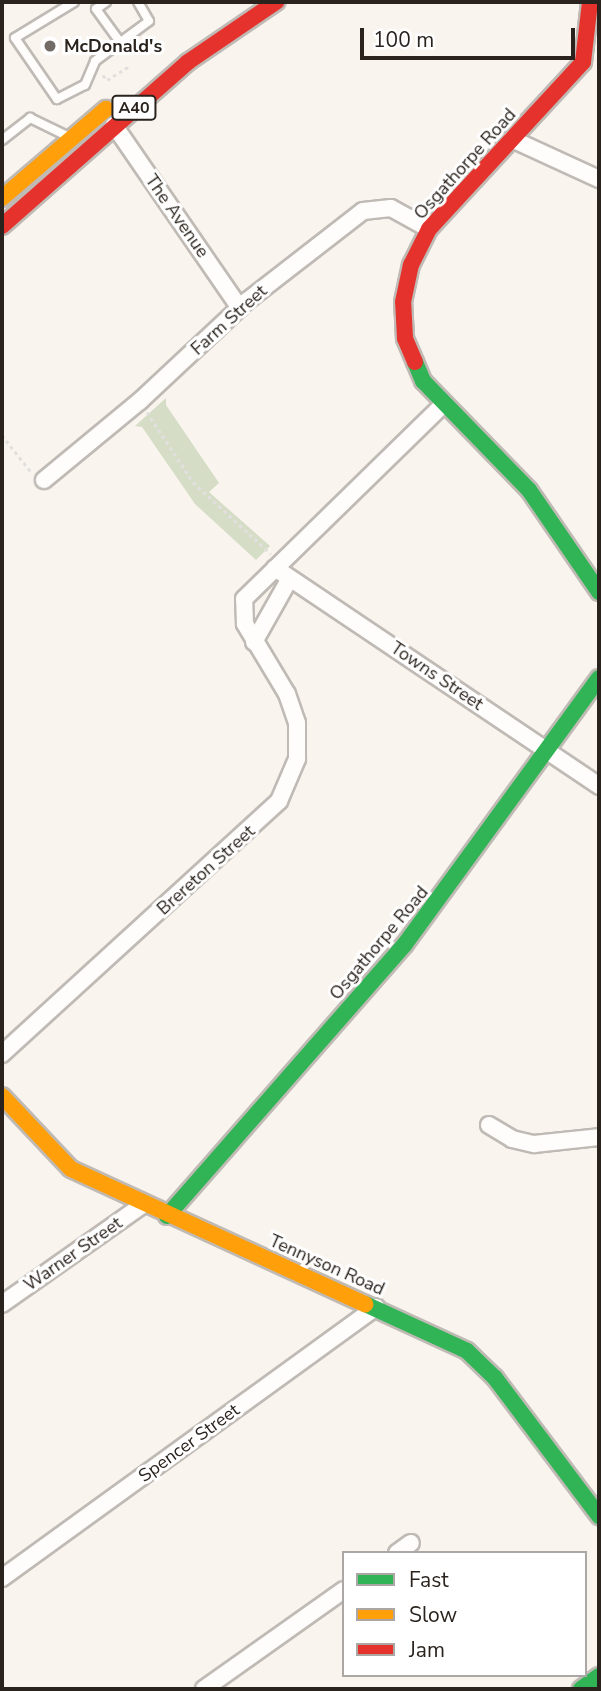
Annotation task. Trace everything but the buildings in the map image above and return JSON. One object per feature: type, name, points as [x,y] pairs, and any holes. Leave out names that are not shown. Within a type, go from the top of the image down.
[{"type":"main road","name":"A40","points":[[6,191],[127,92],[250,2]]},
{"type":"main road","name":"A40","points":[[2,226],[188,62],[275,2]]},
{"type":"main road","name":"Osgathorpe Road","points":[[590,2],[583,62],[429,229],[408,275],[403,322],[416,369],[443,405],[529,490],[599,592]]},
{"type":"main road","name":"Osgathorpe Road","points":[[167,1216],[405,944],[455,881],[546,749],[599,678]]},
{"type":"main road","name":"Tennyson Road","points":[[2,1096],[71,1169],[167,1216],[443,1338],[484,1365],[599,1516]]},
{"type":"main road","points":[[581,1689],[599,1676]]},
{"type":"street","name":"The Avenue","points":[[114,125],[240,308]]},
{"type":"street","points":[[512,139],[599,179]]},
{"type":"street","name":"Farm Street","points":[[44,480],[140,401],[240,308],[363,211],[391,208],[429,229]]},
{"type":"street","name":"Brereton Street","points":[[2,1054],[271,812],[283,795],[297,759],[296,723],[287,694],[254,642],[243,614],[244,598],[443,405]]},
{"type":"street","name":"Towns Street","points":[[278,566],[290,579],[599,786]]},
{"type":"street","points":[[254,642],[290,579]]},
{"type":"street","points":[[489,1125],[512,1139],[534,1144],[599,1137]]},
{"type":"street","name":"Warner Street","points":[[2,1304],[144,1204]]},
{"type":"street","name":"Spencer Street","points":[[2,1578],[376,1307]]},
{"type":"street","points":[[400,1551],[411,1543]]},
{"type":"street","points":[[204,1689],[342,1591]]},
{"type":"lane","points":[[75,2],[15,38],[57,99],[85,85],[96,65],[120,42],[149,21],[138,2]]},
{"type":"lane","points":[[106,2],[93,5],[120,42]]},
{"type":"lane","points":[[2,140],[30,118],[70,138]]},
{"type":"path","points":[[96,65],[107,80],[129,66]]},
{"type":"path","points":[[140,401],[187,475],[278,566]]},
{"type":"path","points":[[2,435],[29,471],[44,480]]},
{"type":"green space","points":[[166,398],[166,405],[219,483],[209,492],[270,546],[256,560],[195,504],[142,427],[135,426]]},
{"type":"traffic: fast","points":[[415,362],[423,381],[529,490],[599,592]]},
{"type":"traffic: fast","points":[[167,1216],[405,944],[599,678]]},
{"type":"traffic: fast","points":[[365,1304],[467,1351],[495,1378],[599,1516]]},
{"type":"traffic: fast","points":[[581,1689],[599,1676]]},
{"type":"traffic: slow","points":[[2,198],[106,109]]},
{"type":"traffic: slow","points":[[2,1096],[71,1169],[365,1304]]},
{"type":"traffic: jam","points":[[2,226],[188,62],[276,2]]},
{"type":"traffic: jam","points":[[415,362],[405,338],[403,302],[411,265],[429,229],[583,62],[590,2]]},
{"type":"place","name":"McDonald's","points":[[50,46]]}]
